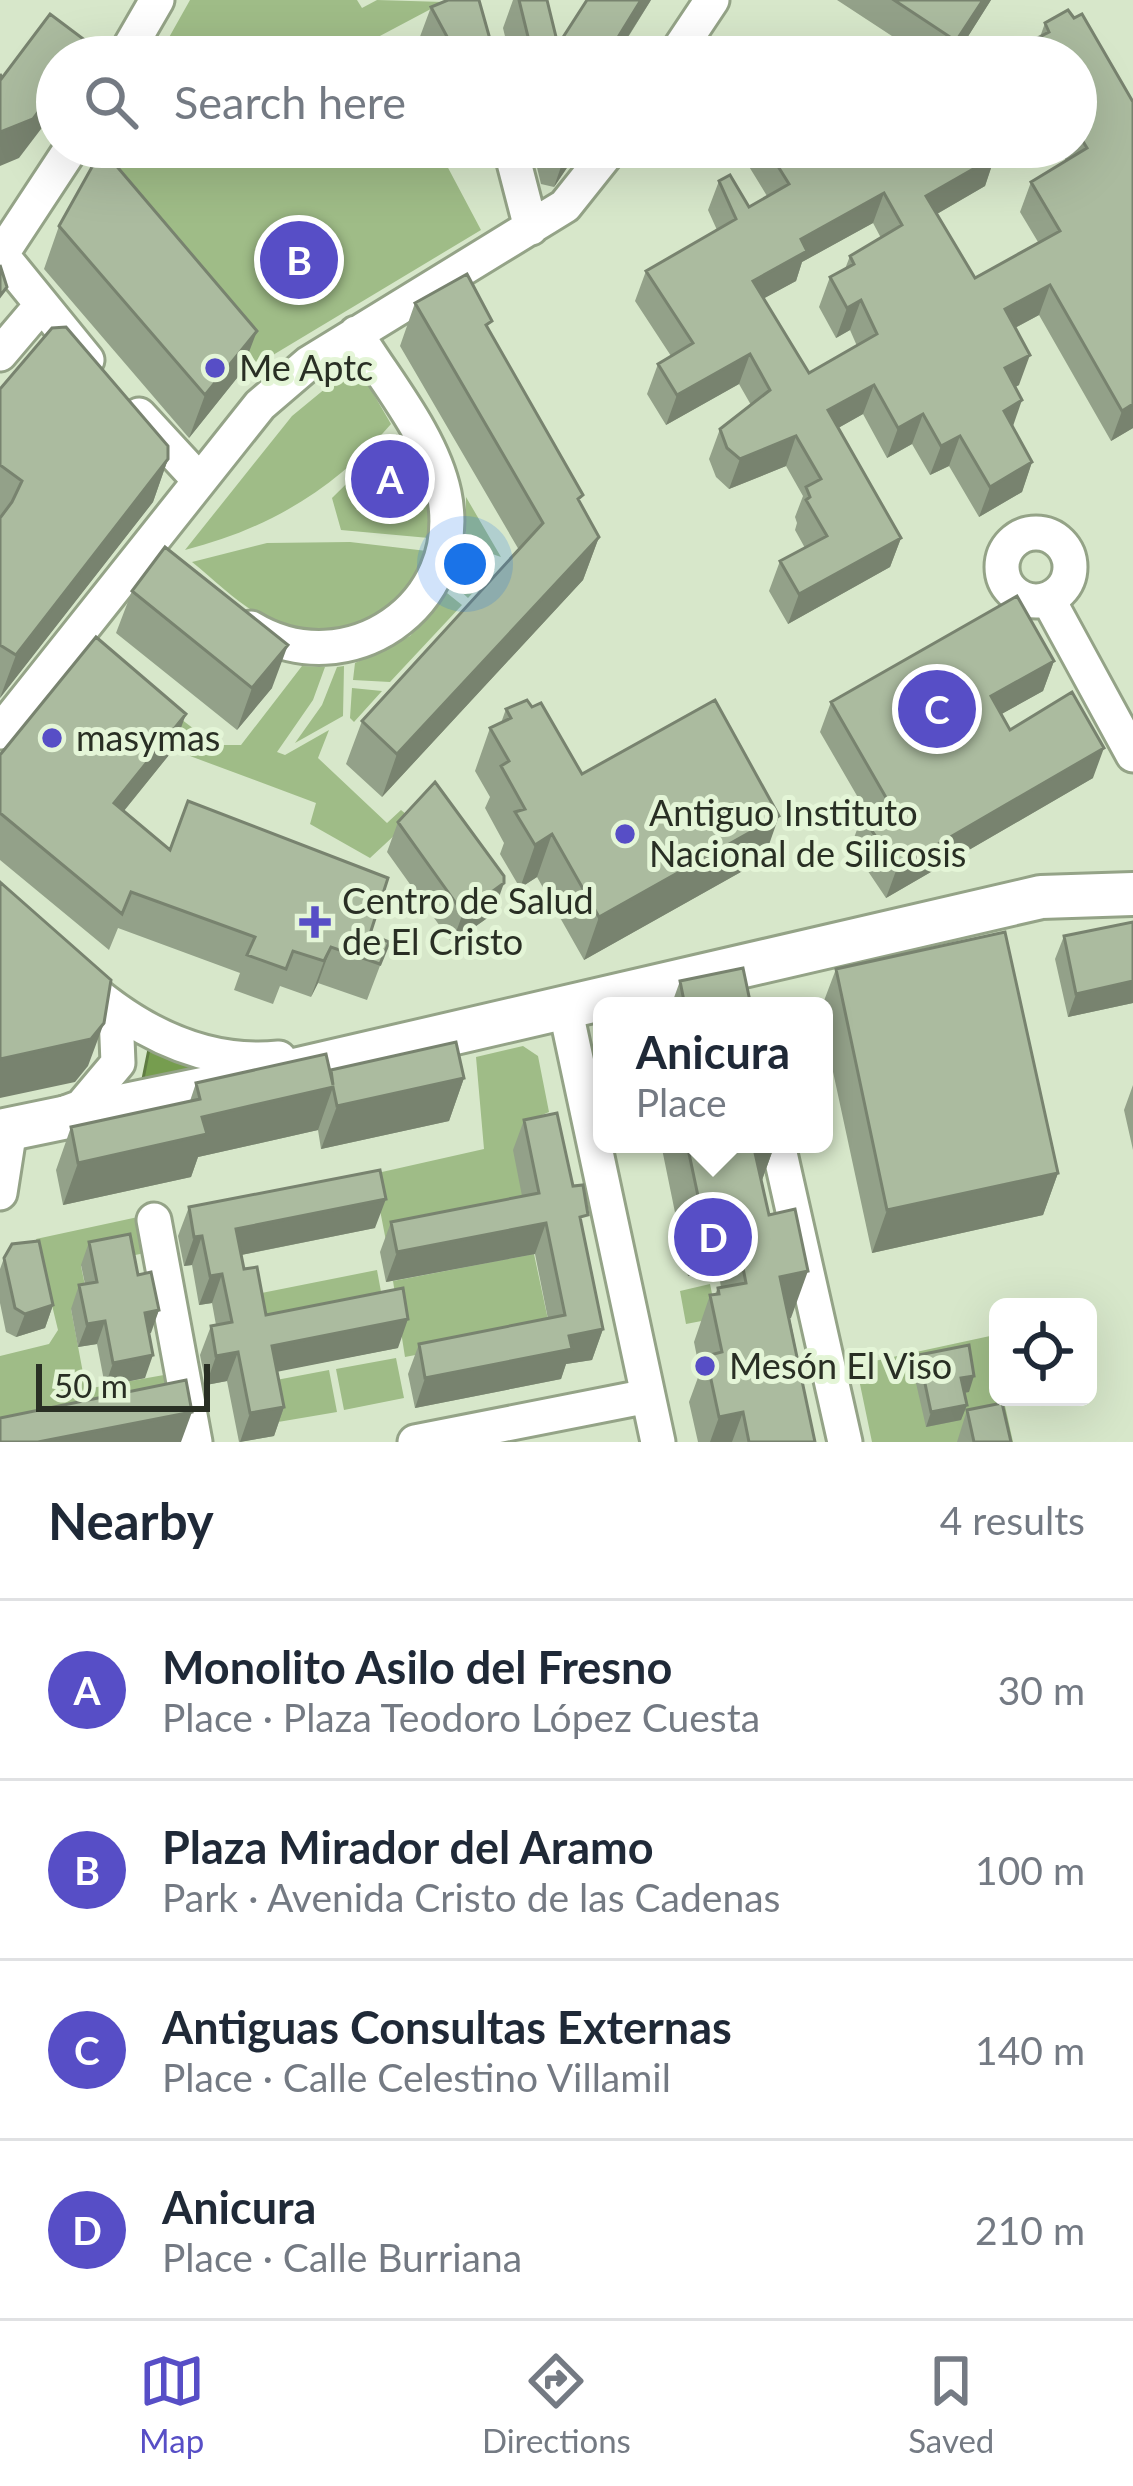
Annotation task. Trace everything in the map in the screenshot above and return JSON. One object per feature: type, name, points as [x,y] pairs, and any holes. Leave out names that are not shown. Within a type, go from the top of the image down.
[{"type":"main road","points":[[636,997],[742,982],[1041,897],[1133,894]]},
{"type":"main road","points":[[18,1127],[593,1003]]},
{"type":"street","points":[[136,36],[157,0]]},
{"type":"street","points":[[688,36],[712,0]]},
{"type":"street","points":[[58,168],[0,254],[39,308],[199,480]]},
{"type":"street","points":[[515,168],[531,228]]},
{"type":"street","points":[[0,732],[161,555],[199,480],[260,406],[309,363],[565,206],[595,168]]},
{"type":"street","points":[[0,354],[39,308]]},
{"type":"street","points":[[231,613],[288,646],[358,643],[415,609],[441,568],[448,520],[443,490],[410,420],[356,333]]},
{"type":"street","points":[[1048,599],[1133,755]]},
{"type":"street","points":[[50,952],[116,1014],[188,1049],[243,1062],[365,1052]]},
{"type":"street","points":[[565,1007],[593,1138]]},
{"type":"street","points":[[0,1193],[18,1127],[81,1107],[110,1078],[120,1047],[116,1014]]},
{"type":"street","points":[[596,1153],[658,1442]]},
{"type":"street","points":[[780,1153],[844,1442]]},
{"type":"street","points":[[154,1220],[195,1442]]},
{"type":"street","points":[[415,1442],[648,1396]]},
{"type":"shaded area","points":[[190,0],[357,0],[362,8],[377,0],[444,2],[380,36],[170,36]]},
{"type":"shaded area","points":[[96,168],[448,168],[481,230],[258,364],[93,174]]},
{"type":"shaded area","points":[[349,369],[363,376],[391,424],[347,468],[298,504],[244,531],[185,550],[292,416]]},
{"type":"shaded area","points":[[397,434],[428,499],[429,538],[341,530],[332,498]]},
{"type":"shaded area","points":[[466,497],[501,557],[466,545]]},
{"type":"shaded area","points":[[350,542],[427,551],[403,592],[386,608],[346,628],[324,631],[300,630],[265,618],[192,562],[267,543]]},
{"type":"shaded area","points":[[463,556],[495,569],[468,598],[454,585]]},
{"type":"shaded area","points":[[447,593],[462,605],[390,682],[353,680],[355,663],[410,636]]},
{"type":"shaded area","points":[[97,655],[215,745],[241,745],[302,666],[325,667],[313,700],[277,752],[285,755],[329,730],[318,758],[387,823],[401,810],[412,819],[370,858],[310,824],[316,803],[190,756],[190,746],[89,664]]},
{"type":"shaded area","points":[[344,666],[343,716],[295,743],[322,705],[337,667]]},
{"type":"shaded area","points":[[352,688],[382,691],[354,722],[350,718]]},
{"type":"shaded area","points":[[523,1046],[538,1056],[549,1112],[542,1115],[546,1143],[525,1211],[386,1241],[373,1174],[484,1149],[476,1057]]},
{"type":"shaded area","points":[[149,1049],[211,1075],[142,1084]]},
{"type":"shaded area","points":[[138,1217],[145,1253],[81,1266],[89,1305],[71,1309],[86,1389],[175,1373],[184,1420],[0,1438],[0,1356],[49,1344],[58,1330],[36,1239]]},
{"type":"shaded area","points":[[534,1254],[550,1329],[405,1357],[393,1281]]},
{"type":"shaded area","points":[[377,1270],[384,1308],[253,1333],[246,1296]]},
{"type":"shaded area","points":[[710,1284],[717,1318],[686,1324],[680,1291]]},
{"type":"shaded area","points":[[989,1336],[989,1406],[1005,1406],[1013,1442],[872,1442],[856,1365]]},
{"type":"shaded area","points":[[396,1358],[404,1398],[344,1410],[336,1369]]},
{"type":"shaded area","points":[[329,1370],[337,1412],[278,1422],[271,1381]]},
{"type":"building","points":[[448,0],[479,0],[489,36],[447,36],[431,7]]},
{"type":"building","points":[[519,0],[547,0],[556,36],[528,36]]},
{"type":"building","points":[[587,0],[641,0],[619,36],[564,36]]},
{"type":"building","points":[[894,0],[983,0],[959,36],[948,36]]},
{"type":"building","points":[[1068,10],[1074,18],[1082,14],[1095,36],[1041,36],[1049,32],[1045,23]]},
{"type":"building","points":[[50,14],[79,36],[36,36],[36,115],[0,132],[0,74],[2,78]]},
{"type":"building","points":[[1097,40],[1133,102],[1133,404],[1122,411],[1050,285],[1005,309],[1030,355],[1005,368],[1022,400],[1004,411],[1032,462],[990,487],[960,436],[941,446],[923,414],[898,428],[874,385],[828,410],[901,538],[799,594],[780,561],[827,536],[806,500],[810,497],[806,487],[821,479],[796,436],[740,459],[727,448],[720,429],[770,390],[750,354],[677,395],[658,364],[693,343],[646,271],[736,219],[719,181],[730,175],[749,207],[789,184],[779,168],[975,168],[926,196],[975,278],[1060,231],[1031,182],[1054,168],[1097,168]],"holes":[[[884,193],[902,225],[850,256],[854,264],[830,277],[847,308],[861,300],[877,334],[809,373],[753,281],[807,251],[801,239]]]},
{"type":"building","points":[[91,168],[118,168],[257,331],[205,395],[59,226]]},
{"type":"building","points":[[0,265],[7,287],[0,296]]},
{"type":"building","points":[[467,274],[492,321],[486,325],[583,495],[578,499],[599,537],[397,754],[362,721],[543,523],[415,303]]},
{"type":"building","points":[[66,327],[168,446],[168,459],[16,655],[0,645],[0,518],[22,481],[0,465],[0,389],[52,328]]},
{"type":"building","points":[[165,547],[288,645],[252,688],[132,591]]},
{"type":"building","points":[[1017,596],[1054,661],[991,696],[1010,730],[1072,692],[1104,748],[897,868],[862,816],[888,801],[831,702]]},
{"type":"building","points":[[96,637],[186,714],[114,803],[170,850],[188,801],[388,878],[370,934],[389,942],[380,964],[331,947],[324,961],[293,951],[286,969],[247,955],[255,937],[131,892],[122,914],[0,813],[0,755]]},
{"type":"building","name":"Antiguo Instituto Nacional de Silicosis","points":[[527,700],[532,707],[541,703],[582,774],[715,700],[779,816],[599,917],[552,834],[535,845],[515,812],[525,809],[501,766],[509,761],[490,728],[511,718],[506,709]]},
{"type":"building","points":[[435,782],[504,876],[504,883],[463,913],[398,822]]},
{"type":"building","points":[[0,882],[111,980],[104,1023],[91,1039],[0,1059]]},
{"type":"building","points":[[1133,922],[1133,981],[1076,994],[1064,936]]},
{"type":"building","points":[[1005,932],[1058,1173],[887,1210],[836,969]]},
{"type":"building","points":[[743,968],[749,997],[683,997],[680,981]]},
{"type":"building","points":[[456,1042],[464,1078],[337,1106],[333,1087],[202,1117],[207,1134],[78,1163],[71,1127],[200,1099],[196,1083],[326,1054],[333,1085],[331,1070]]},
{"type":"building","points":[[557,1113],[573,1186],[583,1185],[588,1215],[580,1217],[603,1329],[569,1336],[572,1349],[425,1378],[419,1344],[565,1315],[546,1223],[397,1252],[391,1222],[539,1193],[524,1120]]},
{"type":"building","points":[[689,1153],[755,1153],[769,1215],[795,1209],[808,1271],[780,1277],[815,1442],[749,1442],[743,1412],[719,1417],[706,1356],[722,1352],[710,1295],[719,1294],[718,1288],[746,1283],[734,1223],[705,1229]]},
{"type":"building","points":[[380,1170],[386,1199],[236,1229],[244,1269],[257,1267],[266,1315],[403,1288],[408,1319],[272,1346],[284,1407],[250,1413],[238,1352],[216,1356],[211,1326],[232,1322],[222,1274],[210,1276],[202,1236],[194,1237],[189,1207]]},
{"type":"building","points":[[130,1234],[138,1275],[151,1272],[159,1310],[145,1313],[153,1355],[113,1363],[105,1321],[87,1324],[79,1285],[97,1282],[89,1242]]},
{"type":"building","points":[[39,1241],[53,1305],[25,1314],[15,1308],[4,1258],[12,1244]]},
{"type":"building","points":[[969,1345],[974,1376],[961,1378],[967,1405],[931,1412],[919,1355]]},
{"type":"building","points":[[186,1380],[192,1412],[38,1442],[0,1442],[0,1418]]},
{"type":"building","points":[[1003,1406],[1011,1442],[974,1442],[967,1410]]},
{"type":"place","name":"Plaza Mirador del Aramo","points":[[299,260]]},
{"type":"place","name":"Me Aptc","points":[[215,368]]},
{"type":"place","name":"Monolito Asilo del Fresno","points":[[390,479]]},
{"type":"place","name":"Antiguas Consultas Externas","points":[[937,709]]},
{"type":"place","name":"masymas","points":[[52,738]]},
{"type":"place","name":"Antiguo Instituto Nacional de Silicosis","points":[[625,834]]},
{"type":"place","name":"Centro de Salud de El Cristo","points":[[315,922]]},
{"type":"place","name":"Anicura","points":[[713,1237]]},
{"type":"place","name":"Mesón El Viso","points":[[705,1366]]}]
